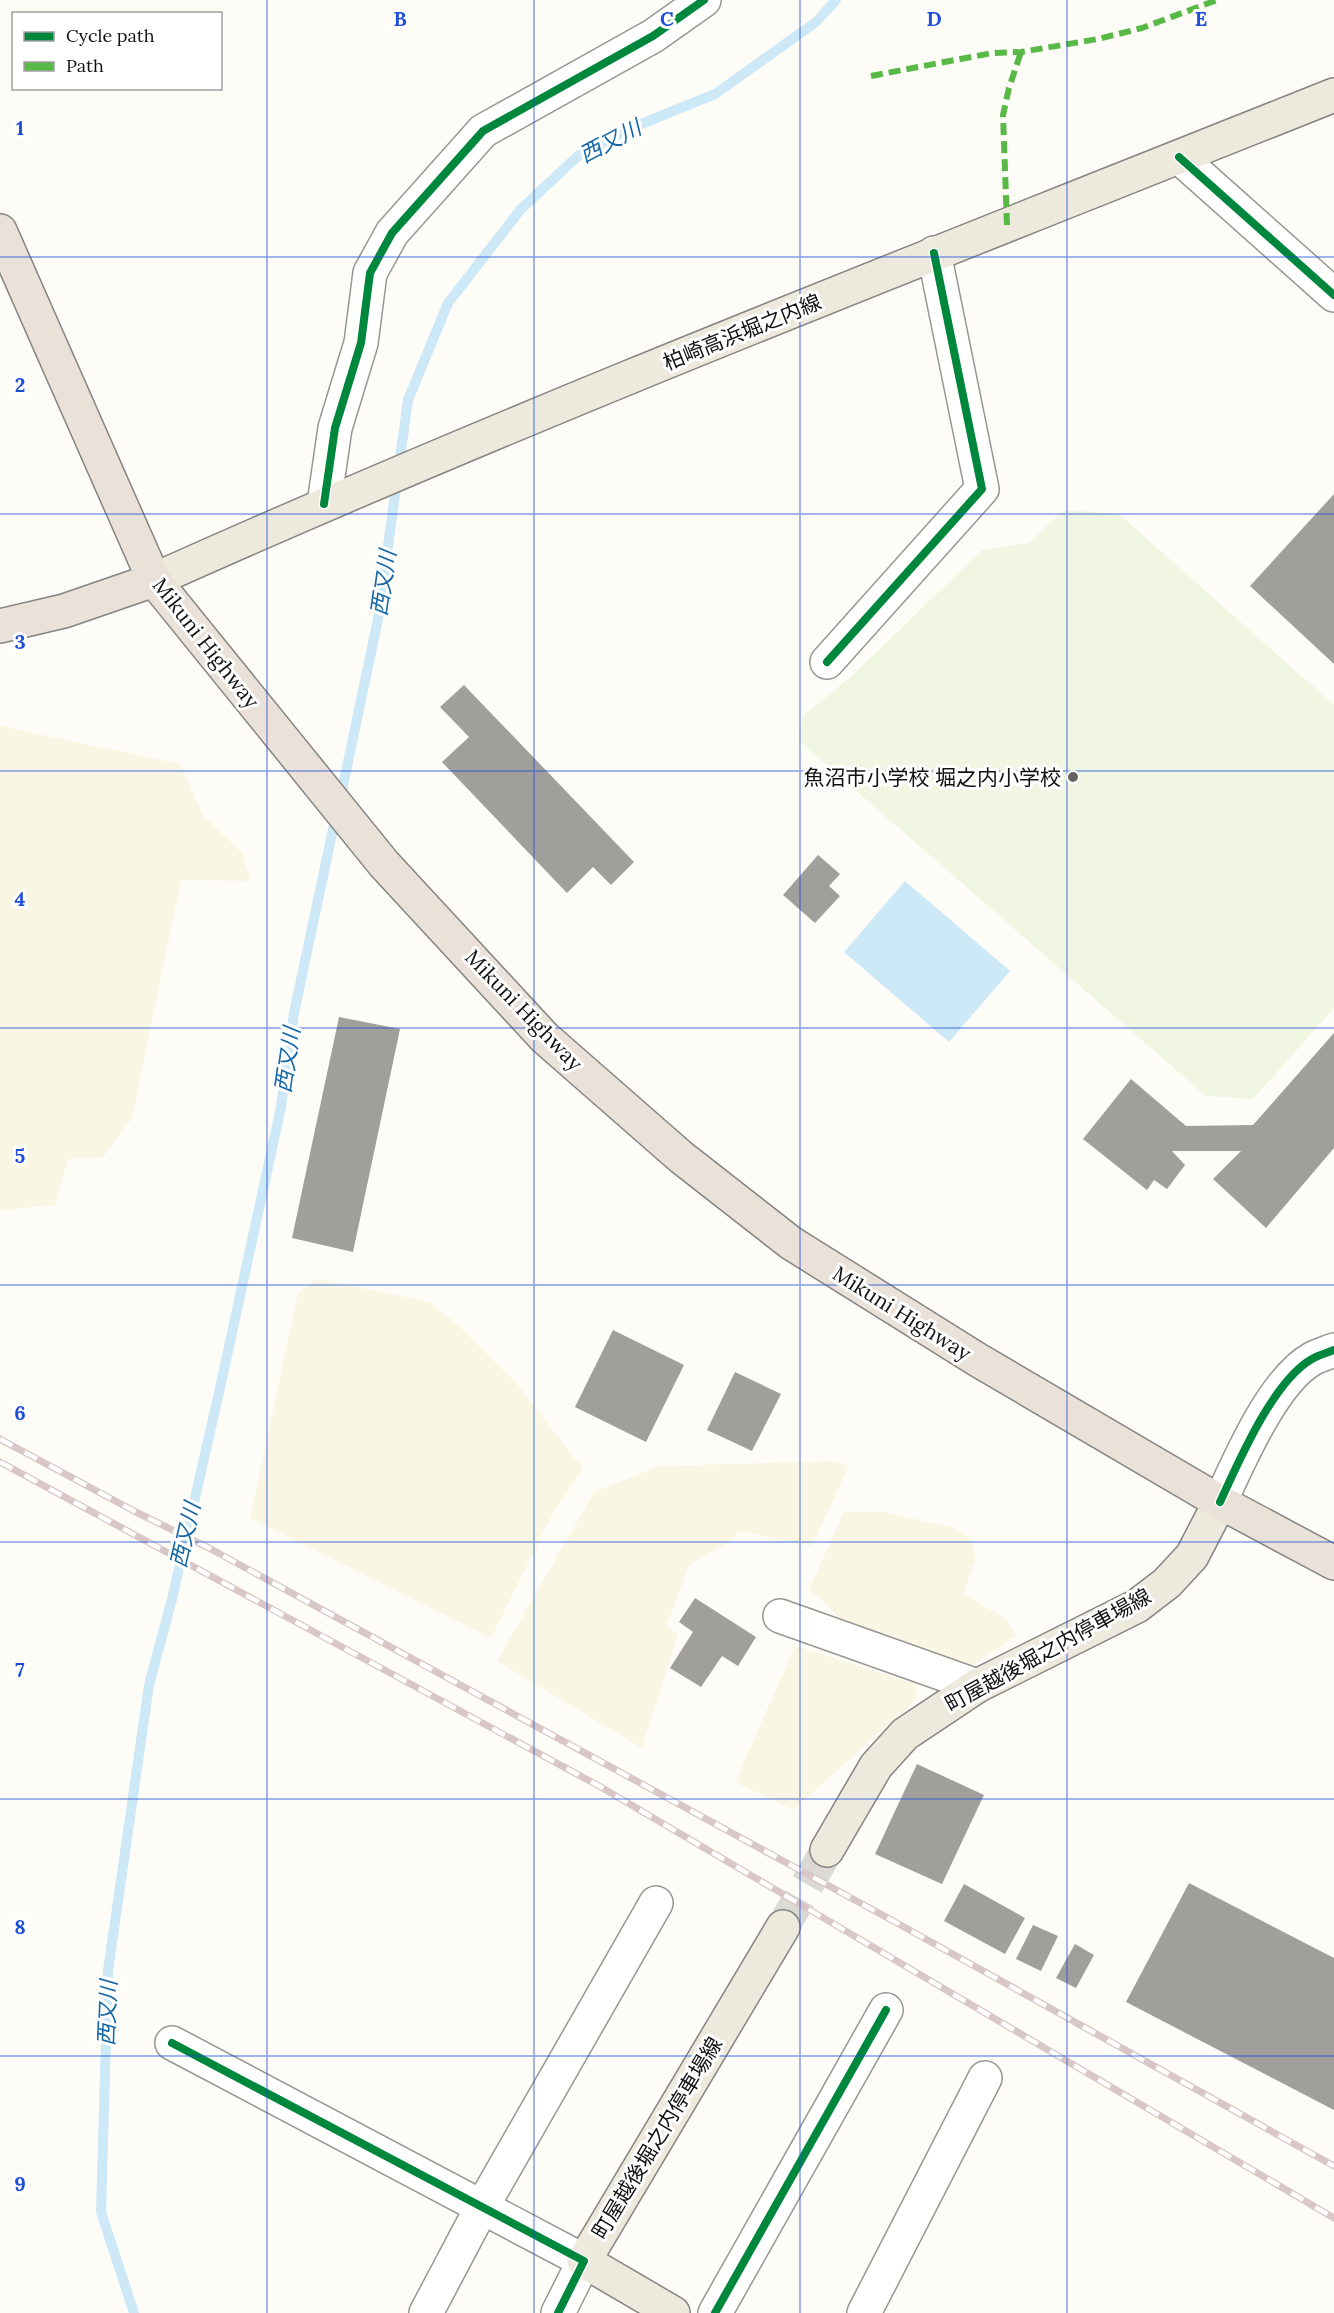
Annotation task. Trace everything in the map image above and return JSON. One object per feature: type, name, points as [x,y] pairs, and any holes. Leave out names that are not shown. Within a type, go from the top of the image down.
[{"type":"highway","name":"Mikuni Highway","points":[[0,231],[154,580],[384,864],[545,1038],[681,1157],[791,1243],[978,1360],[1220,1502],[1334,1563]]},
{"type":"highway","points":[[0,626],[64,611],[154,580]]},
{"type":"main road","name":"柏崎高浜堀之内線","points":[[154,580],[324,504],[934,253],[1334,95]]},
{"type":"main road","name":"町屋越後堀之内停車場線","points":[[827,1850],[876,1766],[905,1734],[977,1686],[1137,1606],[1167,1583],[1192,1556],[1220,1502]]},
{"type":"main road","name":"町屋越後堀之内停車場線","points":[[673,2313],[584,2261],[783,1927]]},
{"type":"street","points":[[324,504],[335,428],[361,343],[370,273],[392,233],[483,130],[653,36],[704,0]]},
{"type":"street","points":[[1179,157],[1334,295]]},
{"type":"street","points":[[826,662],[982,489],[934,253]]},
{"type":"street","points":[[1220,1502],[1247,1445],[1284,1384],[1311,1359],[1334,1350]]},
{"type":"street","points":[[780,1616],[977,1686]]},
{"type":"street","points":[[426,2313],[482,2207],[656,1902]]},
{"type":"street","points":[[715,2313],[886,2010]]},
{"type":"street","points":[[172,2043],[584,2261],[558,2313]]},
{"type":"street","points":[[864,2313],[985,2078]]},
{"type":"shaded area","points":[[0,726],[180,764],[203,815],[242,853],[251,881],[181,880],[132,1118],[103,1157],[68,1159],[55,1205],[0,1210]]},
{"type":"shaded area","points":[[317,1279],[430,1302],[459,1326],[517,1384],[583,1469],[552,1515],[491,1638],[250,1518],[298,1293]]},
{"type":"shaded area","points":[[834,1461],[849,1466],[812,1546],[739,1531],[729,1542],[689,1565],[667,1625],[678,1635],[642,1748],[497,1661],[594,1492],[659,1466]]},
{"type":"shaded area","points":[[844,1512],[884,1512],[954,1528],[971,1538],[976,1559],[963,1594],[1007,1619],[1016,1636],[973,1665],[845,1628],[831,1609],[809,1589]]},
{"type":"shaded area","points":[[795,1646],[916,1684],[917,1699],[793,1810],[735,1782]]},
{"type":"green space","points":[[1064,510],[1119,514],[1334,705],[1334,1008],[1253,1099],[1206,1096],[798,740],[803,716],[853,675],[982,550],[1029,543]]},
{"type":"water","points":[[905,881],[1010,971],[949,1042],[844,952]]},
{"type":"building","points":[[1334,494],[1334,664],[1250,586]]},
{"type":"building","points":[[464,685],[634,862],[611,885],[593,867],[567,893],[442,762],[469,737],[440,707]]},
{"type":"building","points":[[818,855],[840,874],[829,886],[840,896],[815,923],[783,895]]},
{"type":"building","points":[[339,1017],[400,1029],[353,1252],[292,1238]]},
{"type":"building","points":[[1334,1033],[1334,1148],[1266,1228],[1213,1179],[1241,1151],[1172,1151],[1185,1165],[1167,1189],[1154,1180],[1147,1190],[1083,1139],[1131,1079],[1186,1126],[1253,1125]]},
{"type":"building","points":[[613,1330],[684,1365],[646,1442],[575,1407]]},
{"type":"building","points":[[735,1372],[781,1394],[752,1451],[707,1430]]},
{"type":"building","points":[[695,1598],[756,1637],[738,1666],[722,1656],[701,1687],[670,1668],[693,1632],[679,1622]]},
{"type":"building","points":[[917,1764],[984,1795],[942,1884],[875,1854]]},
{"type":"building","points":[[1189,1883],[1334,1958],[1334,2110],[1126,2002]]},
{"type":"building","points":[[964,1884],[1025,1918],[1005,1954],[944,1921]]},
{"type":"building","points":[[1033,1925],[1058,1936],[1041,1971],[1016,1959]]},
{"type":"building","points":[[1075,1944],[1094,1955],[1076,1988],[1056,1978]]},
{"type":"waterway","name":"西又川","points":[[340,800],[378,619],[408,400],[448,303],[521,209],[579,155],[634,127],[715,94],[816,22],[836,0]]},
{"type":"waterway","name":"西又川","points":[[134,2313],[101,2212],[108,1971],[149,1685],[172,1599],[281,1107],[294,1013],[336,815]]},
{"type":"tunnel","points":[[783,1927],[827,1850]]},
{"type":"railway","points":[[0,1439],[134,1511],[209,1548],[886,1917],[1334,2166]]},
{"type":"railway","points":[[0,1462],[599,1786],[1334,2218]]},
{"type":"marked path","points":[[871,76],[992,53],[1021,52],[1098,39],[1142,28],[1217,0]]},
{"type":"marked path","points":[[1007,225],[1003,115],[1021,52]]},
{"type":"cycle path","points":[[324,504],[335,428],[361,343],[370,273],[392,233],[483,131],[653,36],[704,0]]},
{"type":"cycle path","points":[[1179,157],[1334,295]]},
{"type":"cycle path","points":[[827,662],[982,489],[934,253]]},
{"type":"cycle path","points":[[1220,1502],[1259,1423],[1284,1385],[1312,1359],[1334,1350]]},
{"type":"cycle path","points":[[715,2313],[886,2010]]},
{"type":"cycle path","points":[[172,2043],[584,2261],[558,2313]]},
{"type":"place","name":"魚沼市小学校 堀之内小学校","points":[[1073,777]]}]
